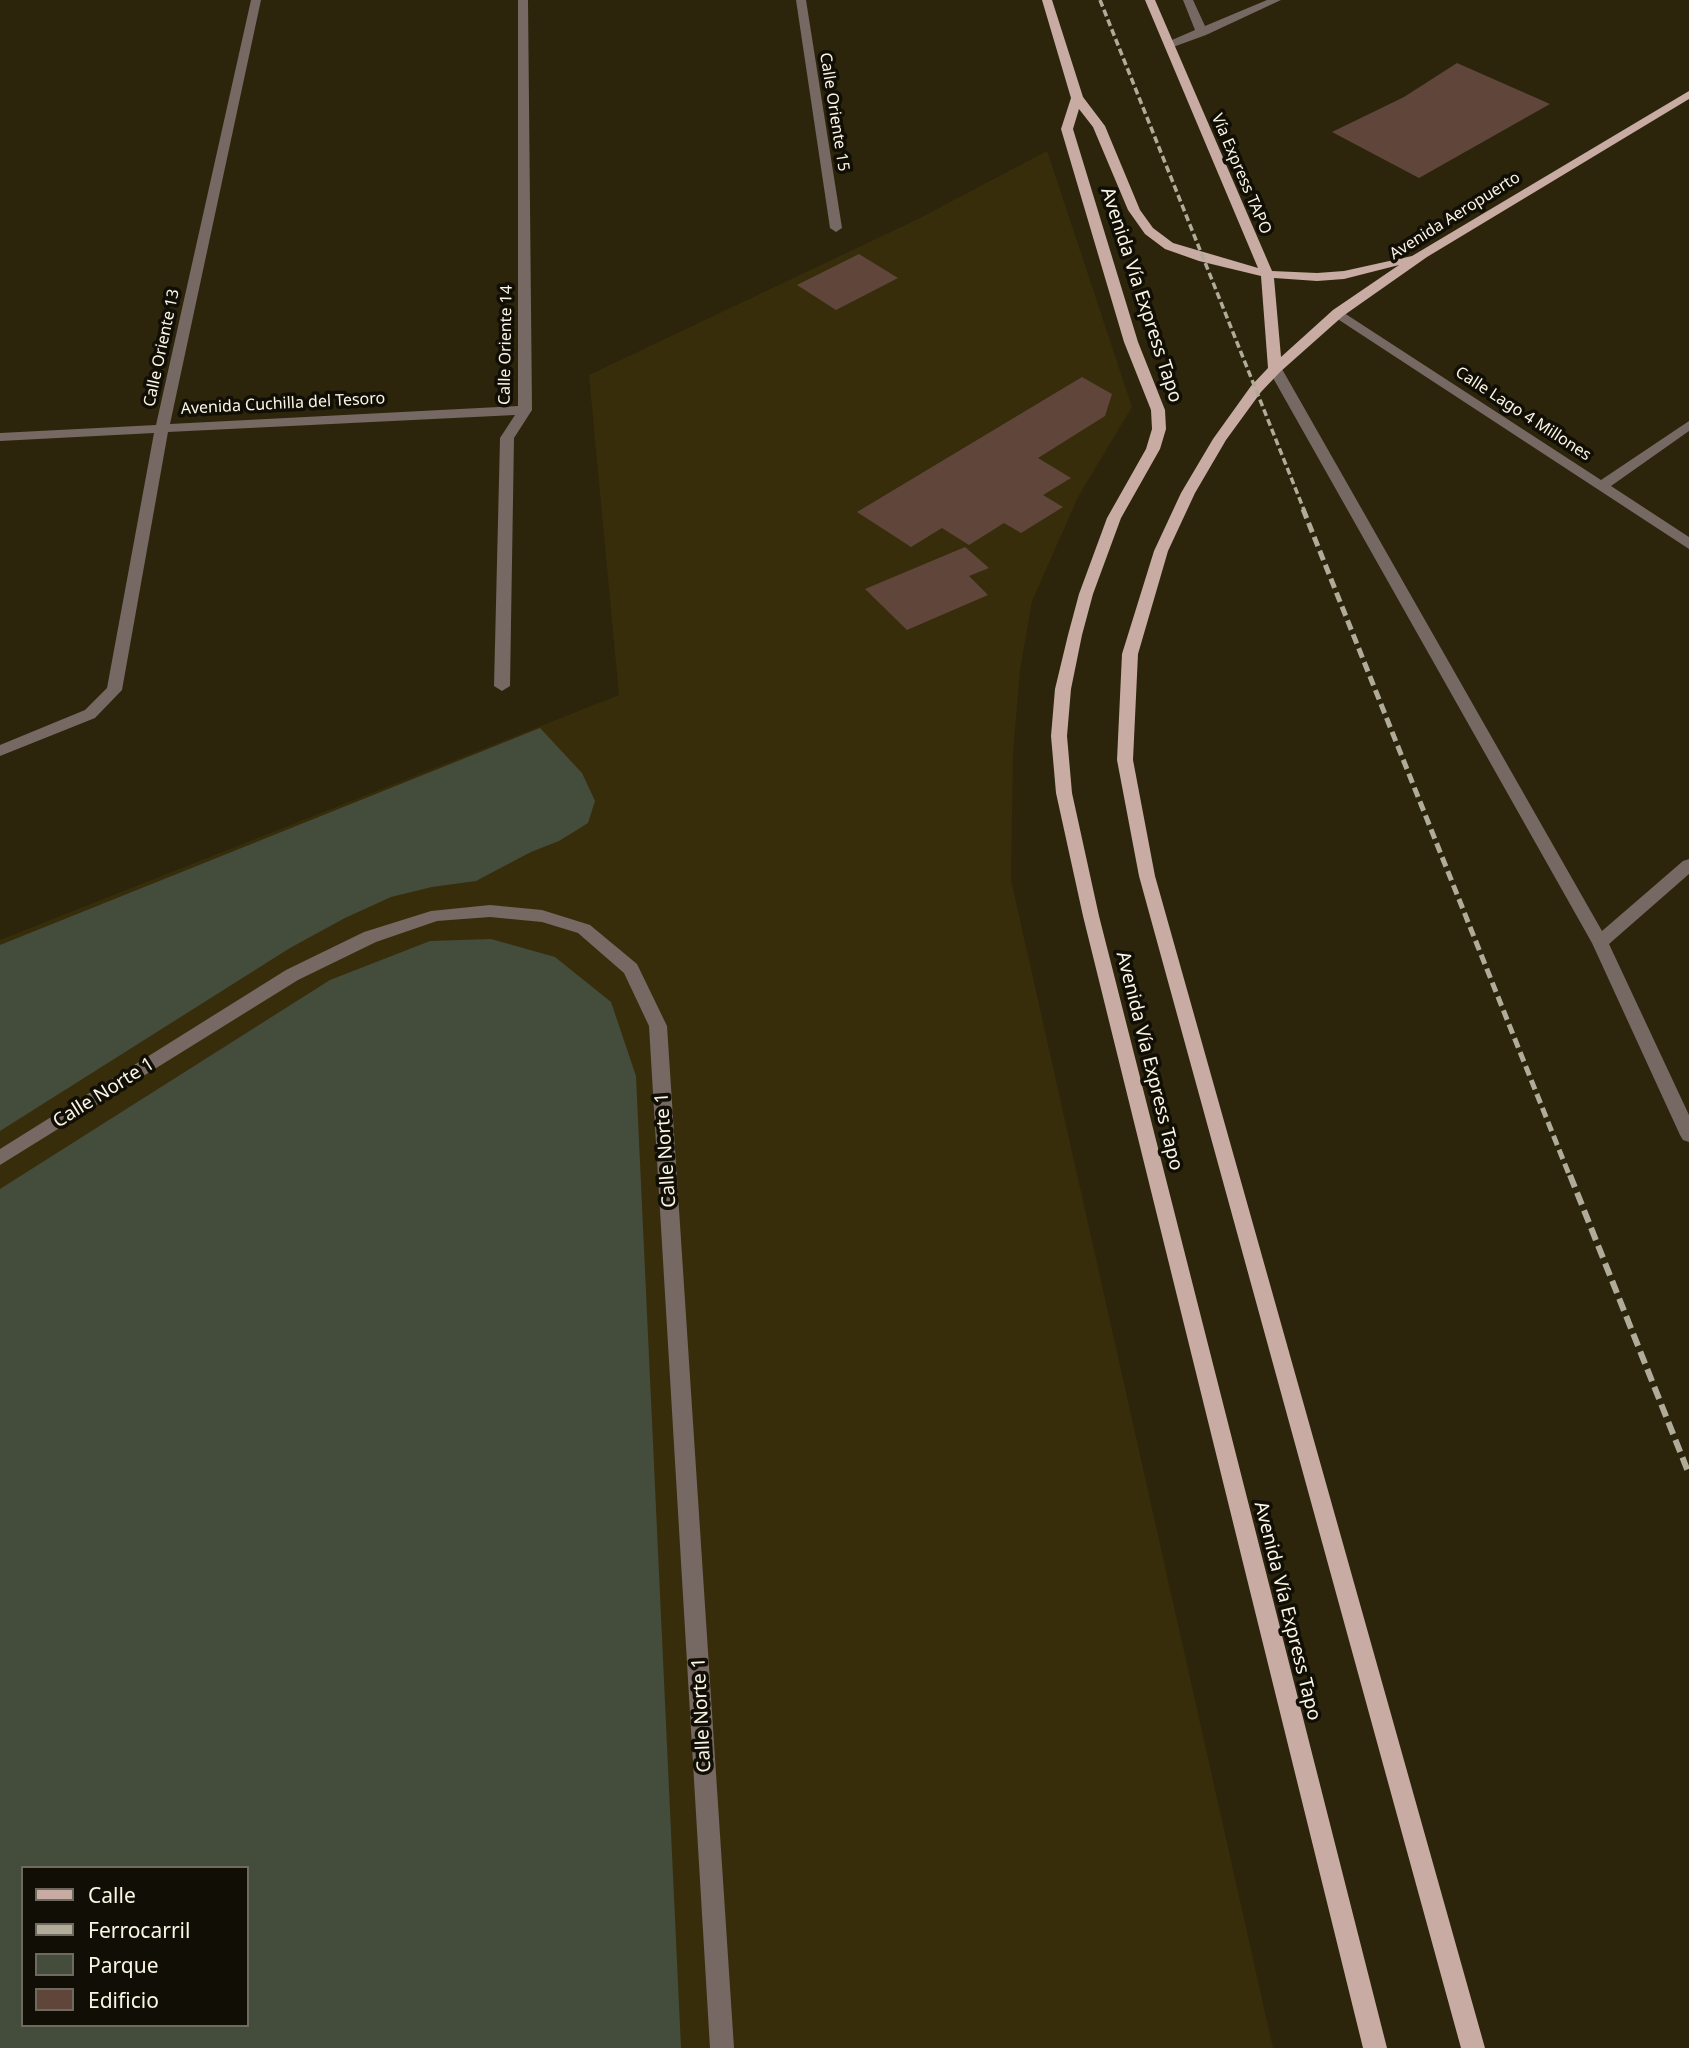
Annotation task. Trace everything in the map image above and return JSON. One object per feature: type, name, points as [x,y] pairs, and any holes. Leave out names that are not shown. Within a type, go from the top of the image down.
[{"type":"main road","points":[[1047,0],[1077,98],[1100,126],[1134,211],[1149,231],[1169,246],[1203,258],[1267,274],[1317,277],[1344,275],[1423,254]]},
{"type":"main road","name":"Vía Express TAPO","points":[[1150,0],[1267,274],[1275,369]]},
{"type":"main road","name":"Avenida Aeropuerto","points":[[1473,2048],[1166,951],[1133,816],[1125,760],[1130,654],[1161,551],[1220,439],[1256,388],[1338,313],[1423,254],[1689,94]]},
{"type":"main road","name":"Avenida Vía Express Tapo","points":[[1077,98],[1067,129],[1130,342],[1158,410],[1159,429],[1153,449],[1115,518],[1086,594],[1075,635],[1063,689],[1059,736],[1064,793],[1094,929],[1375,2048]]},
{"type":"street","name":"Calle Oriente 13","points":[[0,751],[90,714],[114,690],[162,428],[257,0]]},
{"type":"street","name":"Calle Oriente 14","points":[[502,687],[507,438],[525,410],[523,0]]},
{"type":"street","name":"Calle Oriente 15","points":[[801,0],[836,228]]},
{"type":"street","points":[[1188,0],[1202,33]]},
{"type":"street","points":[[1237,0],[1245,13]]},
{"type":"street","points":[[1169,45],[1276,0]]},
{"type":"street","name":"Calle Lago 4 Millones","points":[[1338,313],[1689,544]]},
{"type":"street","points":[[1275,369],[1600,942],[1689,1135]]},
{"type":"street","name":"Avenida Cuchilla del Tesoro","points":[[0,437],[525,410]]},
{"type":"street","points":[[1602,486],[1689,425]]},
{"type":"street","points":[[1600,942],[1689,865]]},
{"type":"street","name":"Calle Norte 1","points":[[0,1158],[292,975],[370,937],[436,915],[490,911],[542,916],[584,929],[631,969],[658,1026],[722,2048]]},
{"type":"shaded area","points":[[1047,151],[1132,407],[1078,497],[1032,601],[1020,670],[1013,752],[1011,880],[1273,2048],[0,2048],[0,940],[619,695],[589,375],[918,219]]},
{"type":"green space","points":[[540,728],[582,773],[595,801],[588,823],[559,841],[531,852],[476,881],[432,887],[391,897],[345,918],[290,948],[0,1131],[0,945]]},
{"type":"green space","points":[[491,939],[555,957],[611,1002],[636,1076],[681,2048],[0,2048],[0,1189],[330,980],[430,941]]},
{"type":"building","points":[[1457,63],[1550,104],[1419,178],[1332,132],[1404,97]]},
{"type":"building","points":[[859,254],[898,278],[836,310],[797,285]]},
{"type":"building","points":[[1082,377],[1112,394],[1105,416],[1038,458],[1071,478],[1043,495],[1063,507],[1021,533],[1004,523],[969,545],[942,528],[911,547],[857,512]]},
{"type":"building","points":[[965,547],[989,568],[969,576],[988,595],[907,630],[865,589]]},
{"type":"railway","points":[[1100,0],[1304,510]]},
{"type":"railway","points":[[1303,509],[1570,1177]]},
{"type":"railway","points":[[1570,1175],[1689,1474]]}]
